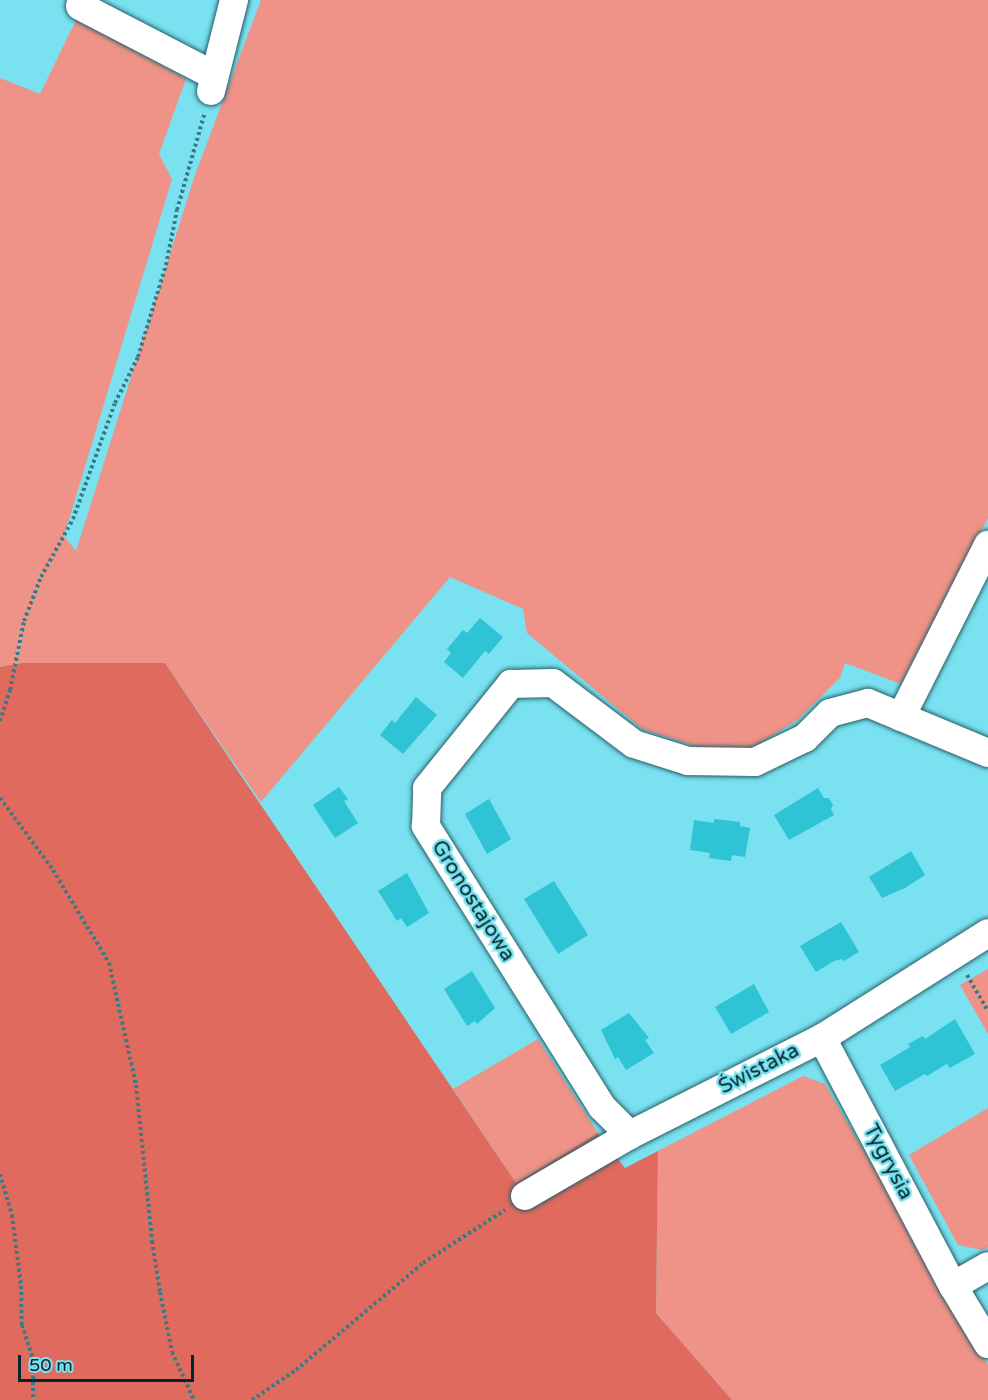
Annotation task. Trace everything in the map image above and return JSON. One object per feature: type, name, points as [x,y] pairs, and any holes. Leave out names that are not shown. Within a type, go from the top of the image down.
[{"type":"street","points":[[80,6],[212,83],[234,0]]},
{"type":"street","points":[[901,717],[988,545]]},
{"type":"street","name":"Gronostajowa","points":[[630,1135],[602,1107],[426,826],[427,788],[511,684],[553,683],[634,744],[688,761],[755,762],[805,738],[830,713],[868,703],[988,753]]},
{"type":"street","name":"Świstaka","points":[[525,1196],[630,1135],[822,1038],[988,933]]},
{"type":"street","name":"Tygrysia","points":[[822,1038],[953,1286],[988,1344]]},
{"type":"street","points":[[953,1286],[988,1266]]},
{"type":"path","points":[[0,721],[10,690],[24,621],[41,577],[73,519],[115,403],[138,357],[166,265],[177,210],[212,83]]},
{"type":"path","points":[[0,798],[53,870],[109,963],[136,1085],[152,1241],[164,1312],[172,1352],[194,1400]]},
{"type":"path","points":[[955,954],[988,1011]]},
{"type":"path","points":[[0,1174],[12,1215],[21,1286],[22,1325],[33,1358],[33,1400]]},
{"type":"path","points":[[252,1400],[296,1370],[423,1263],[525,1196]]},
{"type":"shaded area","points":[[261,0],[988,0],[988,518],[901,684],[845,663],[840,678],[796,721],[752,748],[697,747],[642,729],[527,633],[523,609],[450,577],[261,802],[165,663],[22,663],[0,667],[0,78],[40,94],[77,18],[186,79],[159,154],[172,179],[64,536],[76,551],[195,175]]},
{"type":"shaded area","points":[[22,663],[165,663],[516,1183],[598,1133],[625,1168],[658,1151],[656,1313],[732,1400],[0,1400],[0,667]]},
{"type":"shaded area","points":[[988,969],[988,1034],[960,985]]},
{"type":"shaded area","points":[[538,1039],[598,1133],[516,1183],[453,1089]]},
{"type":"shaded area","points":[[803,1076],[825,1084],[988,1365],[988,1400],[732,1400],[656,1313],[658,1151]]},
{"type":"shaded area","points":[[988,1108],[988,1247],[982,1250],[958,1245],[909,1155]]},
{"type":"building","points":[[480,618],[503,637],[489,654],[485,651],[463,678],[444,662],[451,653],[447,649],[463,630],[467,633]]},
{"type":"building","points":[[416,697],[437,715],[403,754],[380,735],[392,720],[395,723]]},
{"type":"building","points":[[339,787],[348,799],[344,801],[358,823],[335,838],[313,805]]},
{"type":"building","points":[[818,788],[824,798],[829,798],[833,805],[831,809],[834,815],[789,840],[774,815]]},
{"type":"building","points":[[489,799],[511,839],[487,854],[465,814]]},
{"type":"building","points":[[714,819],[740,822],[740,826],[750,828],[745,857],[732,855],[731,861],[709,858],[710,853],[690,850],[694,820],[714,823]]},
{"type":"building","points":[[911,851],[925,875],[905,888],[882,898],[869,877]]},
{"type":"building","points":[[407,873],[429,913],[407,927],[401,918],[397,921],[378,891]]},
{"type":"building","points":[[554,881],[588,935],[558,954],[524,899]]},
{"type":"building","points":[[841,922],[859,952],[844,961],[842,959],[834,961],[816,972],[800,946]]},
{"type":"building","points":[[472,971],[495,1008],[477,1024],[475,1021],[467,1026],[444,989]]},
{"type":"building","points":[[754,984],[769,1012],[731,1034],[715,1007]]},
{"type":"building","points":[[629,1013],[649,1038],[645,1040],[654,1053],[626,1070],[618,1057],[615,1059],[601,1030]]},
{"type":"building","points":[[955,1019],[975,1054],[950,1068],[947,1064],[927,1076],[925,1074],[895,1091],[880,1065],[910,1047],[908,1044],[923,1036],[925,1039]]}]
